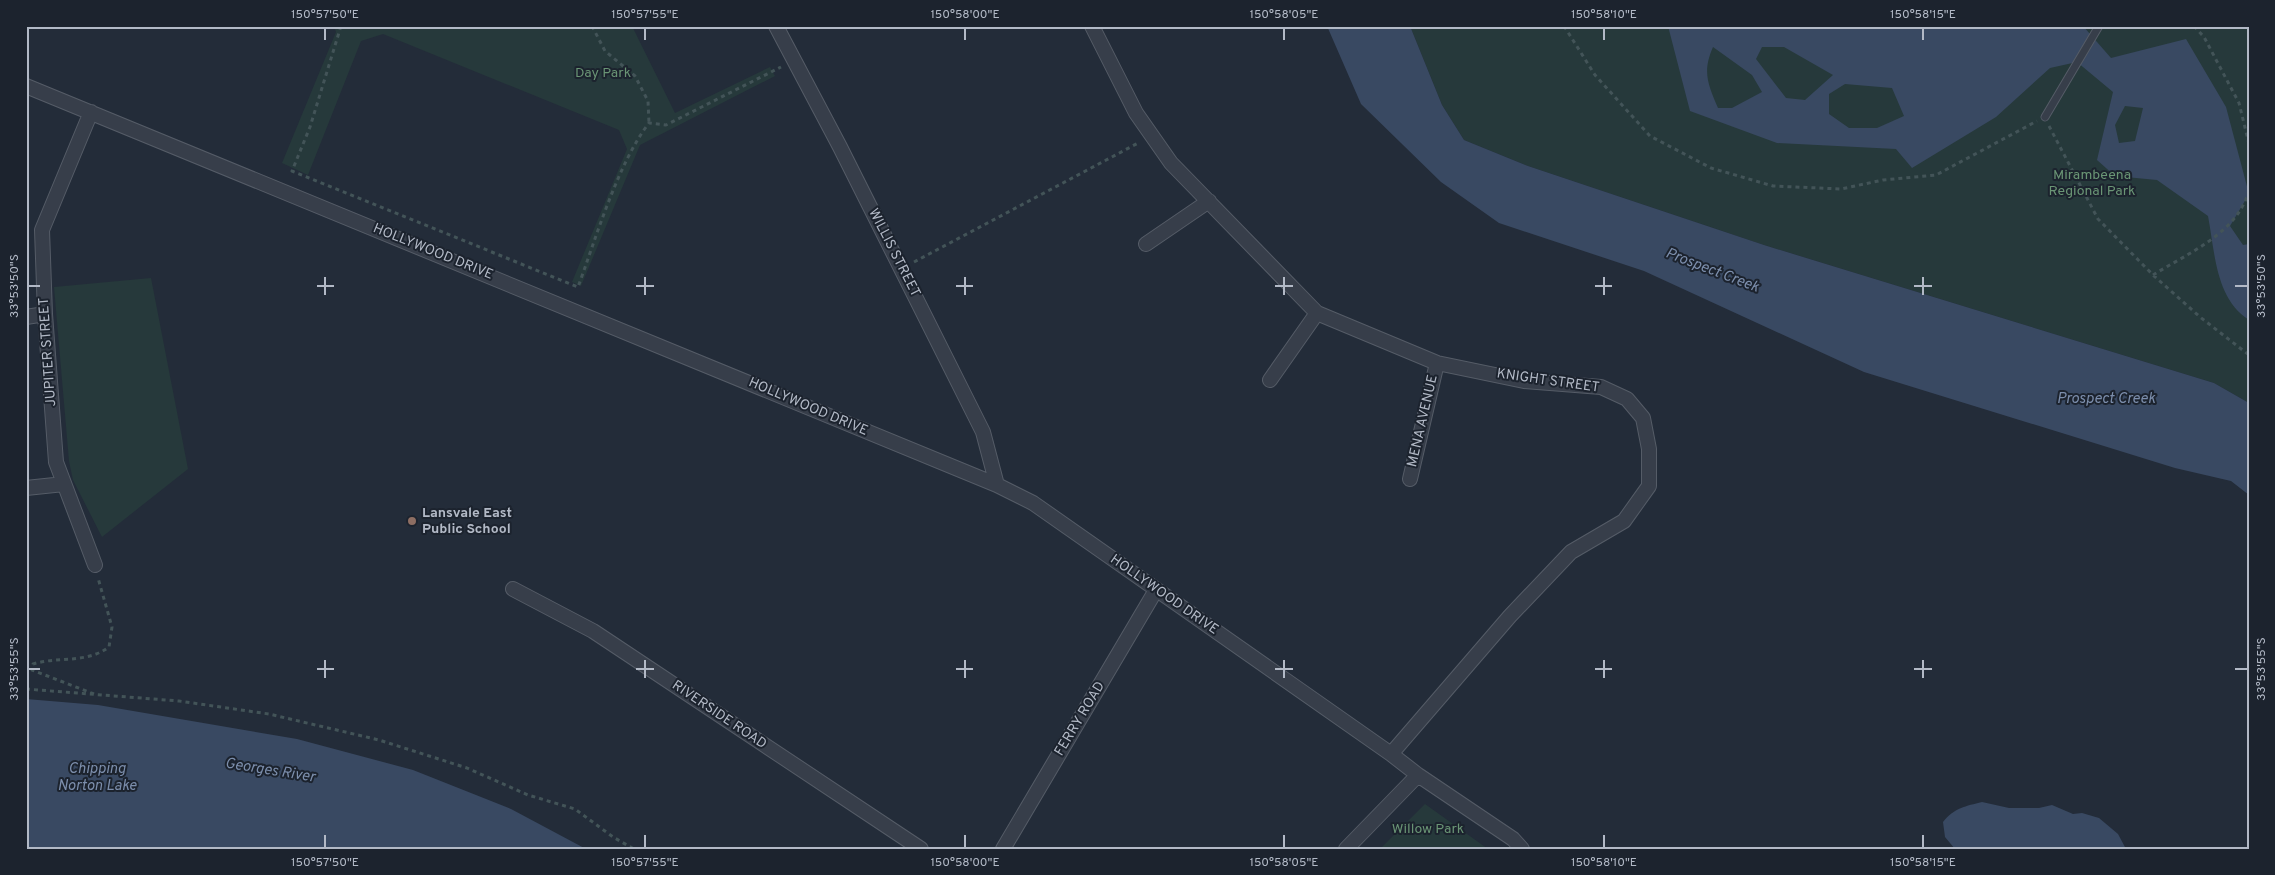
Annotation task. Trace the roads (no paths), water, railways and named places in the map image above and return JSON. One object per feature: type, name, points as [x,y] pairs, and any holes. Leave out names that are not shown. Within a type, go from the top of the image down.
[{"type":"street","name":"WILLIS STREET","points":[[776,26],[840,147],[983,432],[998,486]]},
{"type":"street","name":"KNIGHT STREET","points":[[1092,26],[1136,113],[1171,163],[1317,313],[1437,363],[1524,381],[1601,387],[1627,399],[1643,418],[1650,449],[1648,486],[1624,521],[1571,552],[1516,609],[1391,754]]},
{"type":"street","name":"HOLLYWOOD DRIVE","points":[[26,86],[998,486],[1033,503],[1391,754],[1418,775],[1513,839],[1522,849]]},
{"type":"street","name":"JUPITER STREET","points":[[91,112],[42,230],[45,314],[56,462],[95,565]]},
{"type":"street","points":[[1146,244],[1209,201]]},
{"type":"street","points":[[1270,380],[1317,313]]},
{"type":"street","points":[[26,317],[45,314]]},
{"type":"street","name":"MENA AVENUE","points":[[1410,478],[1437,363]]},
{"type":"street","points":[[26,488],[64,484]]},
{"type":"street","name":"RIVERSIDE ROAD","points":[[512,589],[593,631],[922,849]]},
{"type":"street","name":"FERRY ROAD","points":[[1003,849],[1156,590]]},
{"type":"street","points":[[1346,849],[1418,775]]},
{"type":"lane","points":[[2045,117],[2099,26]]},
{"type":"water","name":"Prospect Creek","points":[[1327,26],[1410,26],[1442,105],[1464,140],[1528,166],[1764,245],[2214,383],[2249,403],[2249,495],[2231,481],[2175,468],[1864,372],[1644,271],[1499,223],[1441,182],[1361,104]]},
{"type":"water","points":[[1668,26],[2083,26],[2111,58],[2186,39],[2226,107],[2249,194],[2230,226],[2243,245],[2249,244],[2249,320],[2229,300],[2223,287],[2215,259],[2208,216],[2157,180],[2115,176],[2097,160],[2113,92],[2077,62],[2050,68],[1996,117],[1912,168],[1896,149],[1777,143],[1690,111]],"holes":[[[1713,47],[1752,75],[1762,92],[1732,108],[1718,108],[1711,92],[1708,78],[1707,71]],[[1762,47],[1784,47],[1833,75],[1805,100],[1786,98],[1756,59]],[[1845,84],[1892,88],[1904,116],[1877,128],[1849,128],[1829,114],[1829,94]],[[2125,106],[2143,108],[2135,141],[2119,143],[2115,125]]]},
{"type":"water","name":"Chipping Norton Lake","points":[[26,699],[98,705],[297,739],[413,770],[511,809],[586,849],[26,849]]},
{"type":"water","points":[[1982,802],[2009,808],[2039,808],[2052,805],[2073,814],[2082,813],[2099,818],[2118,834],[2126,849],[1955,849],[1945,837],[1943,822],[1956,811]]},
{"type":"place","name":"Lansvale East Public School","points":[[412,521]]},
{"type":"park label","name":"Day Park","points":[[603,73]]},
{"type":"park label","name":"Mirambeena Regional Park","points":[[2092,184]]},
{"type":"park label","name":"Willow Park","points":[[1428,829]]},
{"type":"water label","name":"Georges River","points":[[270,771]]}]
